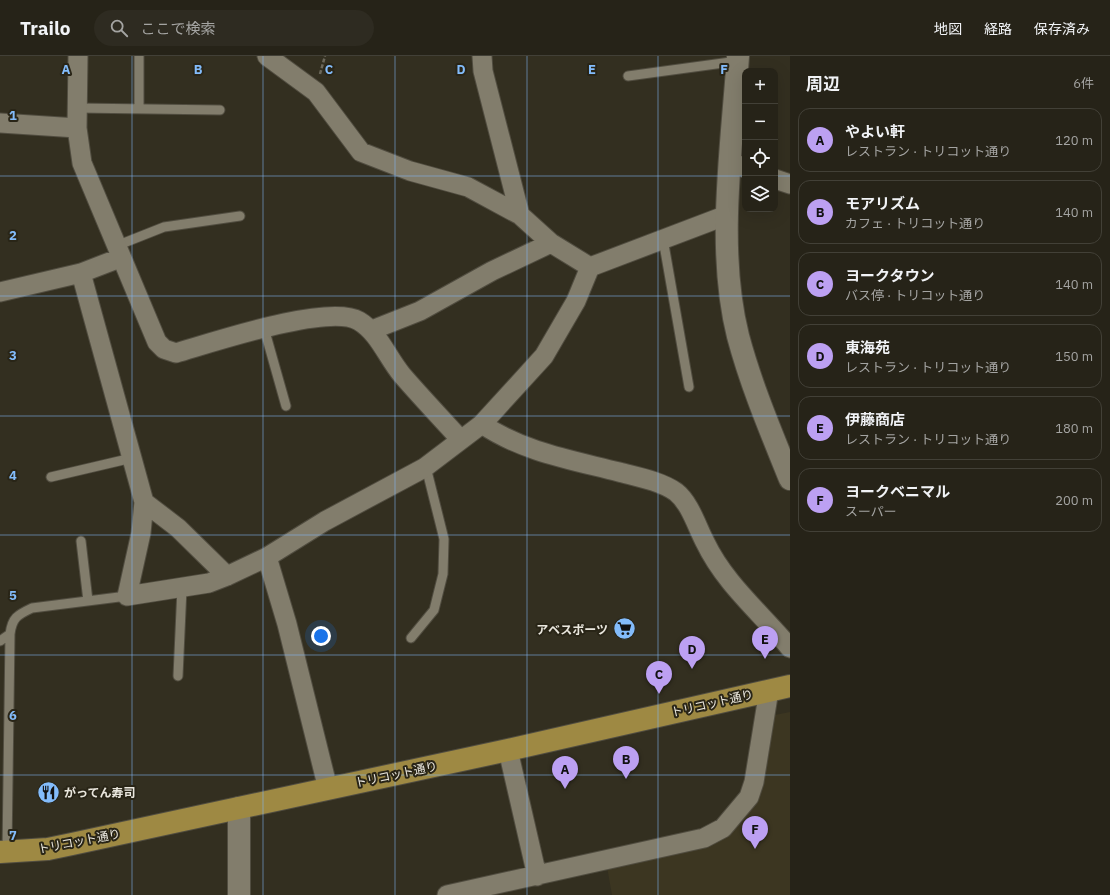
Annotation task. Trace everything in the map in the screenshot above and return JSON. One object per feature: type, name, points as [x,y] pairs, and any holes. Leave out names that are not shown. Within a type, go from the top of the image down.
[{"type":"highway","name":"トリコット通り","points":[[4,852],[48,849],[508,750],[790,686]]},
{"type":"street","points":[[78,56],[77,128],[82,163],[157,342],[164,349],[176,353],[279,323],[338,316],[357,320],[372,330],[401,374],[461,440]]},
{"type":"street","points":[[267,56],[316,92],[361,152],[410,171],[468,187],[520,215],[551,243],[590,267]]},
{"type":"street","points":[[482,56],[483,71],[520,215]]},
{"type":"street","points":[[738,59],[738,165],[727,215],[728,268],[738,336],[760,405],[790,479]]},
{"type":"street","points":[[0,123],[77,128]]},
{"type":"street","points":[[778,180],[790,184]]},
{"type":"street","points":[[81,273],[144,502],[141,533],[127,596],[209,583],[227,576],[268,557],[325,521],[426,466],[482,424],[544,356],[576,301],[590,267],[727,215]]},
{"type":"street","points":[[372,330],[420,312],[492,271],[551,243]]},
{"type":"street","points":[[0,292],[81,273],[118,252]]},
{"type":"street","points":[[482,424],[496,433],[519,444],[649,480],[677,493],[689,509],[711,555],[727,580],[766,619],[790,648]]},
{"type":"street","points":[[144,502],[178,528],[227,576]]},
{"type":"street","points":[[268,557],[287,624],[328,789]]},
{"type":"street","points":[[448,895],[484,891],[537,876],[704,838],[723,828],[749,797],[754,782],[769,690]]},
{"type":"street","points":[[508,750],[537,876]]},
{"type":"street","points":[[239,808],[239,895]]},
{"type":"lane","points":[[139,56],[139,109]]},
{"type":"lane","points":[[628,76],[738,59]]},
{"type":"lane","points":[[77,108],[220,110]]},
{"type":"lane","points":[[118,252],[164,227],[240,216]]},
{"type":"lane","points":[[663,239],[689,387]]},
{"type":"lane","points":[[264,328],[286,406]]},
{"type":"lane","points":[[52,477],[132,458]]},
{"type":"lane","points":[[411,638],[434,610],[443,574],[444,539],[426,466]]},
{"type":"lane","points":[[80,541],[88,601]]},
{"type":"lane","points":[[178,676],[182,588]]},
{"type":"lane","points":[[4,852],[11,623],[19,614],[32,608],[127,596]]},
{"type":"lane","points":[[0,640],[10,634]]},
{"type":"shaded area","points":[[790,712],[790,895],[612,895],[607,867],[717,841],[740,824],[752,806],[760,784],[775,715]]},
{"type":"place","name":"アベスポーツ","points":[[624,629]]},
{"type":"place","name":"伊藤商店","points":[[765,659]]},
{"type":"place","name":"東海苑","points":[[692,669]]},
{"type":"place","name":"ヨークタウン","points":[[659,694]]},
{"type":"place","name":"モアリズム","points":[[626,779]]},
{"type":"place","name":"やよい軒","points":[[565,789]]},
{"type":"place","name":"がってん寿司","points":[[49,792]]},
{"type":"place","name":"ヨークベニマル","points":[[755,849]]}]
